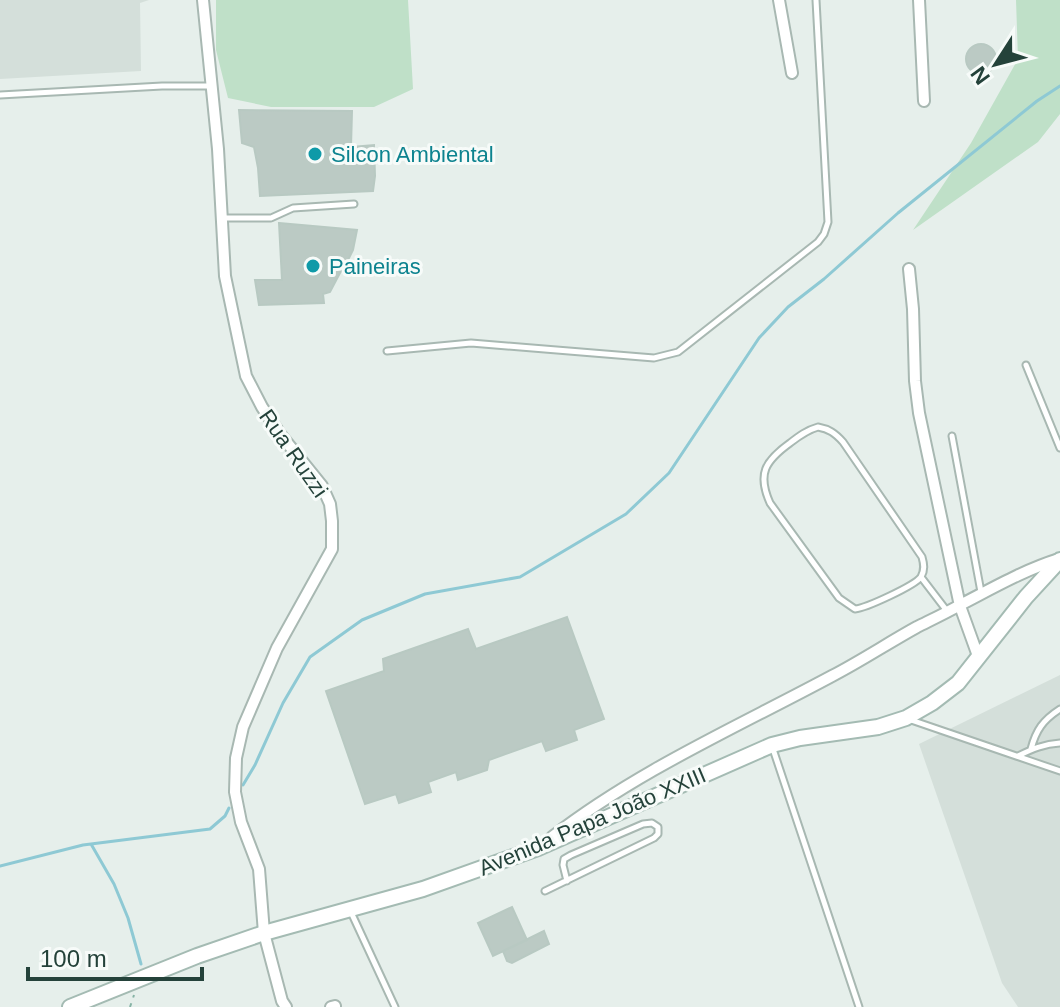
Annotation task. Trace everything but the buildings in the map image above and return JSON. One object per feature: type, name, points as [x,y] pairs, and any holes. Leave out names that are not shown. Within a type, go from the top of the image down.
[{"type":"street","name":"Rua Ruzzi","points":[[203,0],[218,149],[225,276],[246,376],[271,421],[322,486],[330,504],[332,521],[332,549],[277,648],[243,727],[236,758],[235,792],[241,822],[259,869],[264,933],[286,1007]]},
{"type":"street","points":[[779,0],[792,73]]},
{"type":"street","points":[[919,0],[924,101]]},
{"type":"street","points":[[909,269],[919,413],[960,606],[978,656]]},
{"type":"street","points":[[538,848],[578,816],[682,754],[981,593],[1039,565],[1060,560]]},
{"type":"street","name":"Avenida Papa João XXIII","points":[[70,1007],[264,933],[423,889],[538,848],[772,745],[878,727],[906,718],[958,683],[1026,597],[1060,560]]},
{"type":"lane","points":[[387,351],[471,343],[654,358],[678,352],[818,242],[828,222],[816,0]]},
{"type":"lane","points":[[0,95],[211,86]]},
{"type":"lane","points":[[222,218],[271,218],[293,208],[354,204]]},
{"type":"lane","points":[[1026,365],[1060,448]]},
{"type":"lane","points":[[818,427],[836,434],[922,557],[924,567],[921,577],[864,608],[855,609],[847,605],[770,503],[763,488],[763,475],[768,462],[808,429],[818,427]]},
{"type":"lane","points":[[952,436],[981,593]]},
{"type":"lane","points":[[921,577],[948,612]]},
{"type":"lane","points":[[1031,749],[1039,727],[1060,709]]},
{"type":"lane","points":[[906,718],[1060,771]]},
{"type":"lane","points":[[1017,757],[1046,744],[1060,743]]},
{"type":"lane","points":[[772,745],[859,1007]]},
{"type":"lane","points":[[545,891],[567,881],[654,838],[658,827],[652,823],[643,824],[564,859],[567,881]]},
{"type":"lane","points":[[350,909],[395,1007]]},
{"type":"shaded area","points":[[0,0],[149,0],[140,3],[141,71],[0,79]]},
{"type":"shaded area","points":[[1060,675],[1060,1007],[1018,1007],[1002,983],[919,744]]},
{"type":"green space","points":[[216,0],[408,0],[413,89],[374,107],[271,107],[228,98],[216,50]]},
{"type":"green space","points":[[1016,0],[1060,0],[1060,114],[1038,142],[913,230],[971,143],[1018,59]]},
{"type":"waterway","points":[[243,785],[283,703],[310,657],[362,620],[425,594],[520,577],[626,514],[669,473],[759,338],[788,307],[898,213],[1060,86]]},
{"type":"waterway","points":[[0,866],[83,845],[210,829],[225,816],[229,808]]},
{"type":"waterway","points":[[91,844],[114,884],[141,964]]},
{"type":"place","name":"Silcon Ambiental","points":[[315,154]]},
{"type":"place","name":"Paineiras","points":[[313,266]]}]
